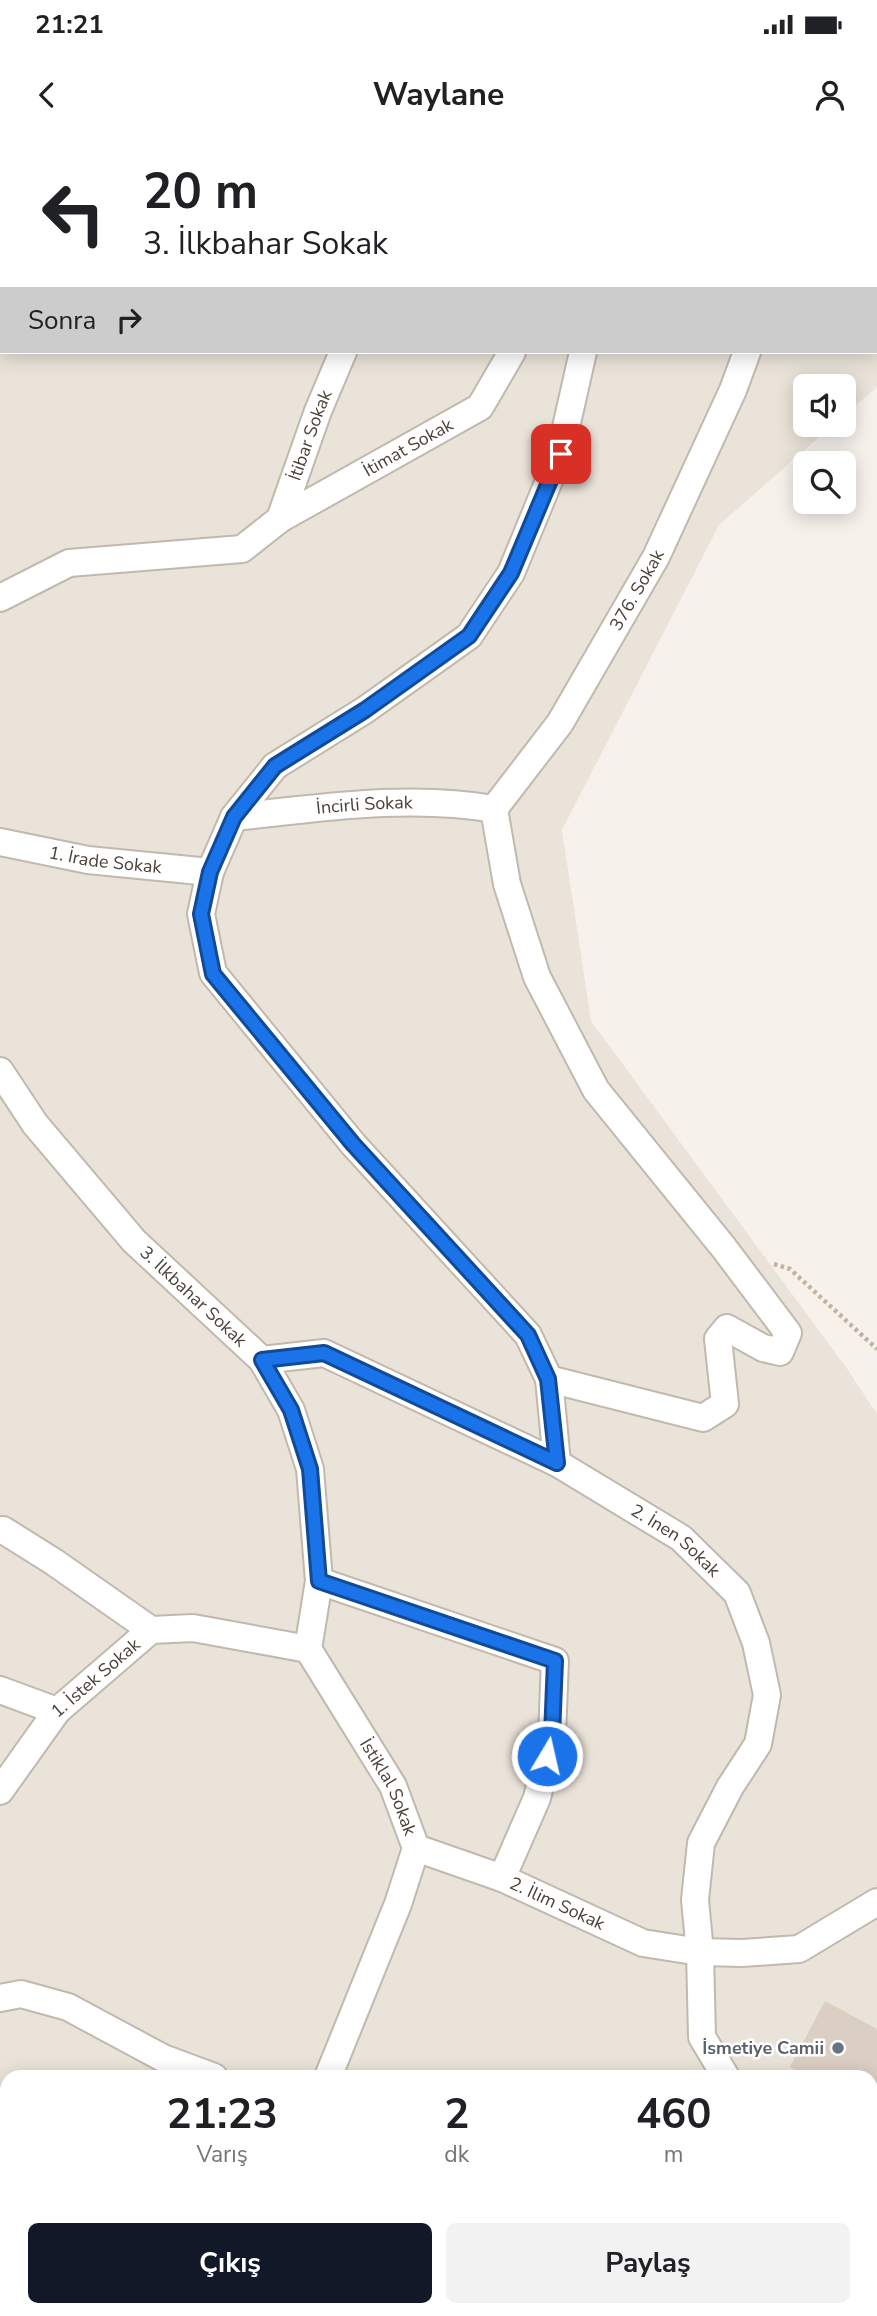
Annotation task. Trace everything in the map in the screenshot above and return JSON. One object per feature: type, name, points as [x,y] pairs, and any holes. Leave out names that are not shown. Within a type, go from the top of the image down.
[{"type":"street","name":"İtibar Sokak","points":[[279,519],[318,411],[342,354]]},
{"type":"street","name":"İtimat Sokak","points":[[0,598],[69,563],[242,549],[279,519],[480,407],[511,354]]},
{"type":"street","points":[[557,1463],[548,1379],[528,1335],[353,1144],[213,974],[201,914],[210,872],[234,817],[275,766],[365,710],[469,636],[511,573],[561,454],[583,354]]},
{"type":"street","name":"376. Sokak","points":[[495,809],[560,723],[656,556],[733,390],[746,354]]},
{"type":"street","name":"İncirli Sokak","points":[[234,817],[356,804],[461,803],[495,809]]},
{"type":"street","points":[[495,809],[508,884],[537,977],[596,1090],[724,1248],[788,1333],[780,1352],[763,1348],[727,1328],[718,1339],[725,1404],[703,1418],[548,1379]]},
{"type":"street","name":"1. İrade Sokak","points":[[0,842],[88,860],[210,872]]},
{"type":"street","name":"3. İlkbahar Sokak","points":[[0,1071],[36,1124],[134,1241],[262,1360],[291,1410],[310,1469],[319,1581]]},
{"type":"street","name":"2. İnen Sokak","points":[[262,1360],[324,1353],[557,1463],[681,1538],[737,1592],[756,1643],[767,1695],[758,1744],[730,1787],[701,1843],[695,1900],[700,1952]]},
{"type":"street","points":[[0,1531],[3,1530],[54,1562],[151,1630]]},
{"type":"street","points":[[308,1649],[319,1581],[555,1661],[552,1735],[537,1798],[502,1878]]},
{"type":"street","name":"1. İstek Sokak","points":[[0,1791],[57,1712],[151,1630],[193,1628],[308,1649]]},
{"type":"street","name":"İstiklal Sokak","points":[[308,1649],[393,1786],[416,1848],[398,1904],[331,2070]]},
{"type":"street","points":[[0,1690],[57,1712]]},
{"type":"street","name":"2. İlim Sokak","points":[[416,1848],[502,1878],[643,1943],[700,1952],[742,1953],[799,1949],[877,1902]]},
{"type":"street","points":[[700,1952],[702,2037],[722,2070]]},
{"type":"street","points":[[0,1998],[21,1994],[68,2007],[163,2058],[195,2070]]},
{"type":"path","points":[[724,1248],[790,1269],[877,1349]]},
{"type":"shaded area","points":[[0,354],[877,354],[877,387],[856,405],[856,374],[793,374],[793,437],[819,437],[803,451],[793,451],[793,460],[719,525],[562,830],[591,1021],[848,1370],[877,1414],[877,2070],[0,2070]]},
{"type":"building","name":"İsmetiye Camii","points":[[825,2001],[877,2029],[877,2070],[796,2070],[790,2067]]},
{"type":"place","name":"İsmetiye Camii","points":[[838,2048]]},
{"type":"route","points":[[547,1756],[552,1735],[555,1661],[319,1581],[310,1469],[291,1410],[262,1360],[324,1353],[557,1463],[548,1379],[528,1335],[353,1144],[213,974],[201,914],[210,872],[234,817],[275,766],[365,710],[469,636],[511,573],[561,454]]}]
